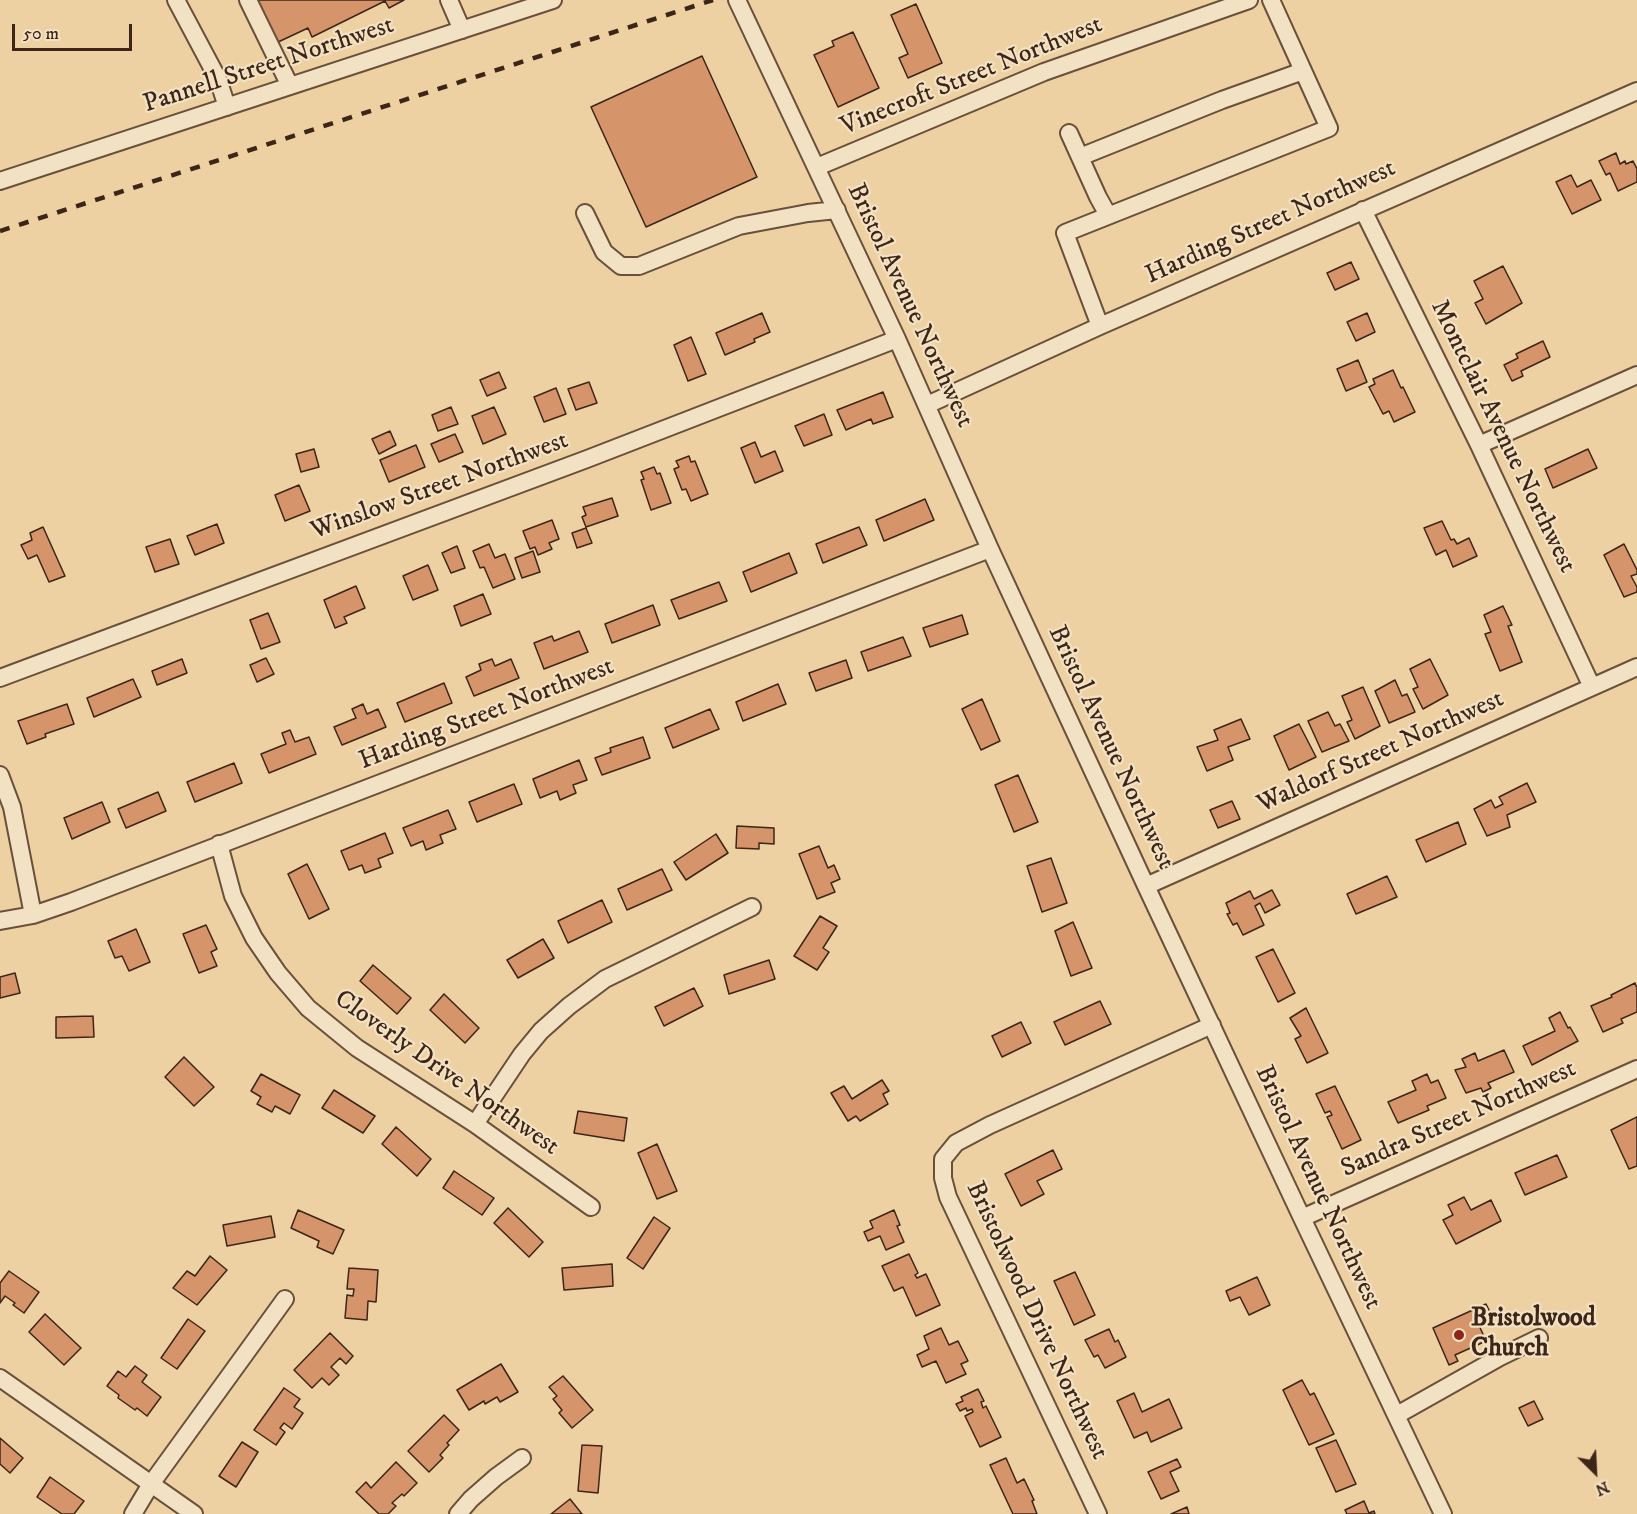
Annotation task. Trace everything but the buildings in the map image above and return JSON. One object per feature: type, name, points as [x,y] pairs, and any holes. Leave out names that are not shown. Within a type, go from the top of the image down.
[{"type":"street","points":[[176,0],[218,79],[227,107]]},
{"type":"street","points":[[248,0],[290,86]]},
{"type":"street","points":[[449,0],[462,30]]},
{"type":"street","name":"Pannell Street Northwest","points":[[0,181],[553,0]]},
{"type":"street","name":"Bristol Avenue Northwest","points":[[737,0],[897,339],[990,549],[1146,886],[1443,1514]]},
{"type":"street","name":"Vinecroft Street Northwest","points":[[817,167],[1044,72],[1249,0]]},
{"type":"street","points":[[1100,326],[1065,233],[1329,128],[1271,0]]},
{"type":"street","points":[[1080,157],[1222,100],[1303,71]]},
{"type":"street","name":"Harding Street Northwest","points":[[927,405],[1100,326],[1637,91]]},
{"type":"street","points":[[1069,133],[1108,215]]},
{"type":"street","points":[[585,213],[604,252],[621,266],[639,266],[739,225],[837,210]]},
{"type":"street","name":"Montclair Avenue Northwest","points":[[1364,210],[1479,445],[1592,687]]},
{"type":"street","name":"Winslow Street Northwest","points":[[0,678],[587,459],[897,339]]},
{"type":"street","points":[[1479,445],[1637,375]]},
{"type":"street","name":"Harding Street Northwest","points":[[0,921],[33,915],[990,549]]},
{"type":"street","name":"Waldorf Street Northwest","points":[[1146,886],[1637,667]]},
{"type":"street","points":[[0,775],[12,807],[33,915]]},
{"type":"street","name":"Cloverly Drive Northwest","points":[[219,844],[234,896],[254,938],[278,973],[308,1008],[357,1048],[475,1124],[591,1207]]},
{"type":"street","points":[[475,1124],[522,1054],[541,1031],[569,1006],[605,979],[752,907]]},
{"type":"street","name":"Bristolwood Drive Northwest","points":[[1098,1514],[948,1197],[943,1178],[944,1159],[956,1143],[990,1125],[1212,1025]]},
{"type":"street","name":"Sandra Street Northwest","points":[[1302,1218],[1637,1069]]},
{"type":"street","points":[[134,1514],[151,1484],[285,1299]]},
{"type":"street","points":[[1396,1415],[1539,1338]]},
{"type":"street","points":[[0,1378],[194,1514]]},
{"type":"street","points":[[458,1514],[496,1477],[522,1458]]},
{"type":"railway","points":[[0,231],[713,0]]},
{"type":"place","name":"Bristolwood Church","points":[[1459,1335]]}]
